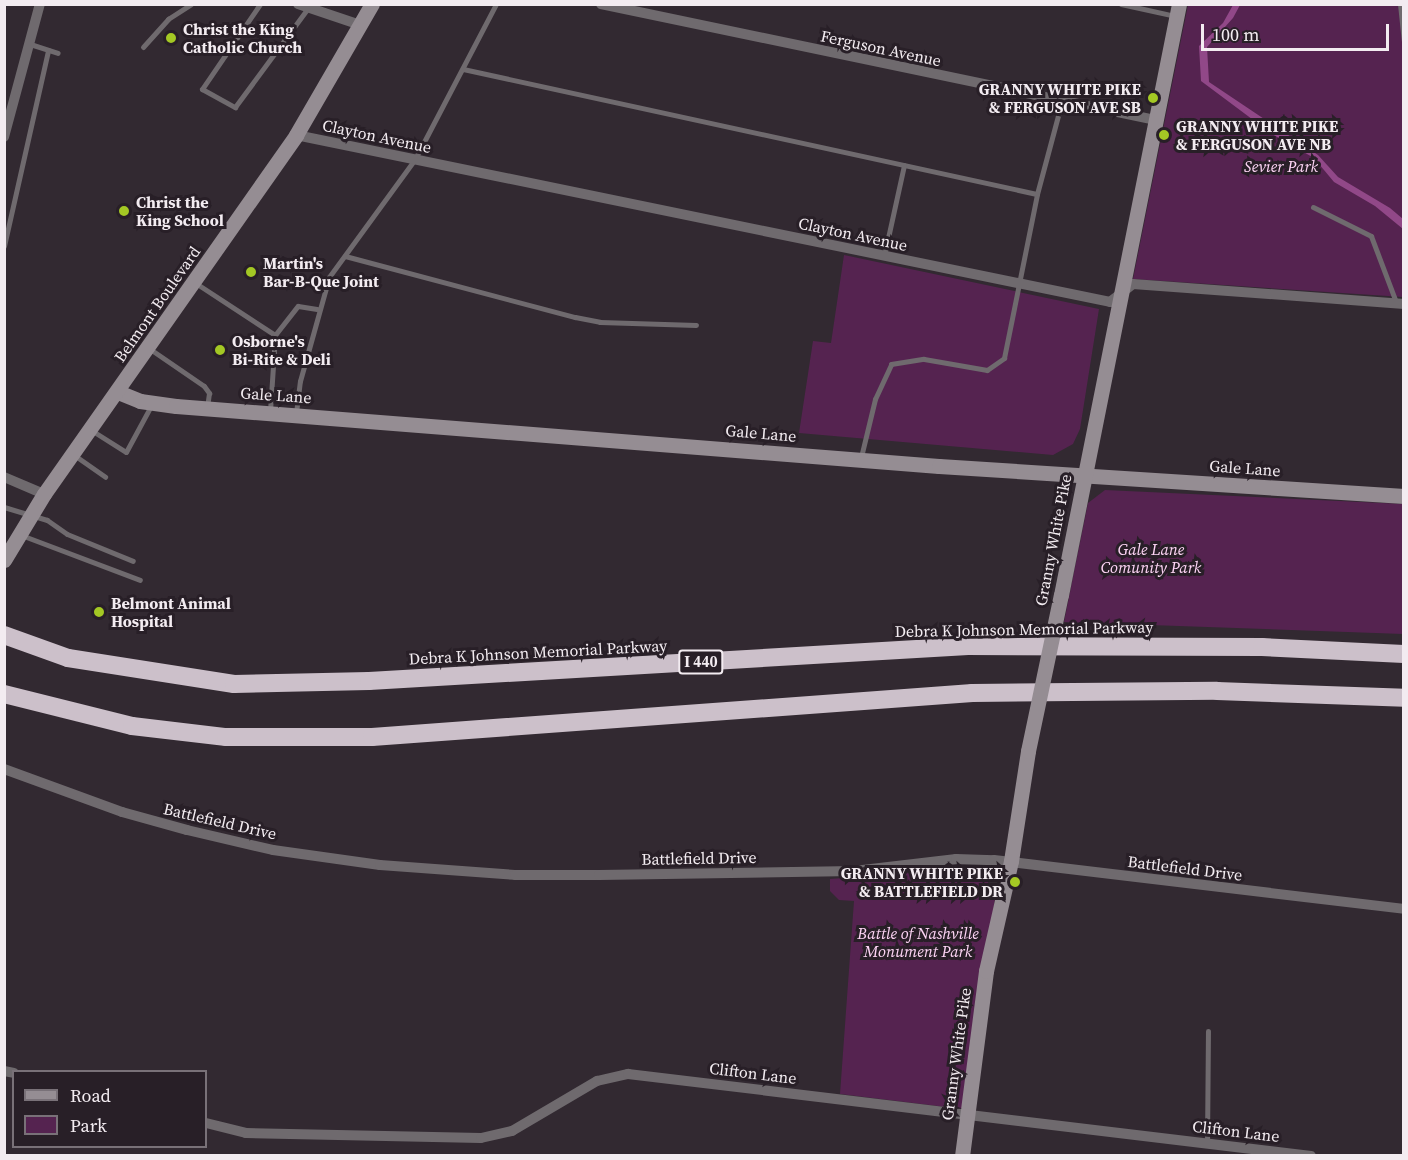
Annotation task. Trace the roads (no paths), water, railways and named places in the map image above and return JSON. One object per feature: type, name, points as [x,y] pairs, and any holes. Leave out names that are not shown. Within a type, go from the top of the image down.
[{"type":"highway","name":"Debra K Johnson Memorial Parkway","points":[[4,635],[68,657],[234,684],[369,681],[968,646],[1262,647],[1404,654]]},
{"type":"highway","points":[[4,694],[132,726],[226,737],[372,736],[972,693],[1217,691],[1404,698]]},
{"type":"street","points":[[4,137],[40,4]]},
{"type":"street","name":"Belmont Boulevard","points":[[4,560],[44,494],[118,392],[296,135],[372,4]]},
{"type":"street","name":"Ferguson Avenue","points":[[601,4],[1156,120]]},
{"type":"street","points":[[303,6],[360,26]]},
{"type":"street","name":"Granny White Pike","points":[[962,1155],[986,971],[1011,861],[1028,752],[1123,292],[1178,10]]},
{"type":"street","name":"Clayton Avenue","points":[[296,135],[1110,302],[1133,284],[1400,303]]},
{"type":"street","name":"Gale Lane","points":[[118,392],[153,403],[207,408],[861,459],[1404,496]]},
{"type":"street","points":[[4,477],[44,494]]},
{"type":"street","name":"Battlefield Drive","points":[[4,769],[122,812],[195,832],[300,855],[419,869],[611,875],[854,871],[956,859],[1011,861],[1404,909]]},
{"type":"street","name":"Clifton Lane","points":[[207,1123],[246,1133],[481,1138],[512,1131],[597,1081],[628,1074],[1311,1155]]},
{"type":"lane","points":[[143,47],[168,19],[191,4]]},
{"type":"lane","points":[[260,4],[202,89],[235,107],[303,6]]},
{"type":"lane","points":[[296,415],[317,309],[329,277],[415,159],[496,4]]},
{"type":"lane","points":[[1121,4],[1178,10]]},
{"type":"lane","points":[[1400,4],[1404,41]]},
{"type":"lane","points":[[28,44],[58,53]]},
{"type":"lane","points":[[4,246],[48,50]]},
{"type":"lane","points":[[463,69],[1037,194]]},
{"type":"lane","points":[[861,459],[875,399],[891,364],[924,359],[972,370],[996,365],[1008,345],[1017,284],[1037,194],[1062,101]]},
{"type":"lane","points":[[884,256],[904,165]]},
{"type":"lane","points":[[1313,207],[1371,236],[1400,303]]},
{"type":"lane","points":[[345,256],[575,318],[696,325]]},
{"type":"lane","points":[[194,282],[275,335]]},
{"type":"lane","points":[[270,413],[275,335],[298,306],[317,309]]},
{"type":"lane","points":[[148,348],[204,386],[208,393],[207,408]]},
{"type":"lane","points":[[90,430],[126,452],[153,403]]},
{"type":"lane","points":[[73,454],[105,477]]},
{"type":"lane","points":[[4,507],[32,514],[67,534],[133,561]]},
{"type":"lane","points":[[20,534],[140,580]]},
{"type":"lane","points":[[1207,1143],[1208,1031]]},
{"type":"place","name":"Christ the King Catholic Church","points":[[171,38]]},
{"type":"place","name":"GRANNY WHITE PIKE & FERGUSON AVE SB","points":[[1153,98]]},
{"type":"place","name":"GRANNY WHITE PIKE & FERGUSON AVE NB","points":[[1164,135]]},
{"type":"place","name":"Christ the King School","points":[[124,211]]},
{"type":"place","name":"Martin's Bar-B-Que Joint","points":[[251,272]]},
{"type":"place","name":"Osborne's Bi-Rite & Deli","points":[[220,350]]},
{"type":"place","name":"Belmont Animal Hospital","points":[[99,612]]},
{"type":"place","name":"GRANNY WHITE PIKE & BATTLEFIELD DR","points":[[1015,882]]},
{"type":"park label","name":"Sevier Park","points":[[1281,166]]},
{"type":"park label","name":"Gale Lane Comunity Park","points":[[1151,558]]},
{"type":"park label","name":"Battle of Nashville Monument Park","points":[[918,942]]}]
